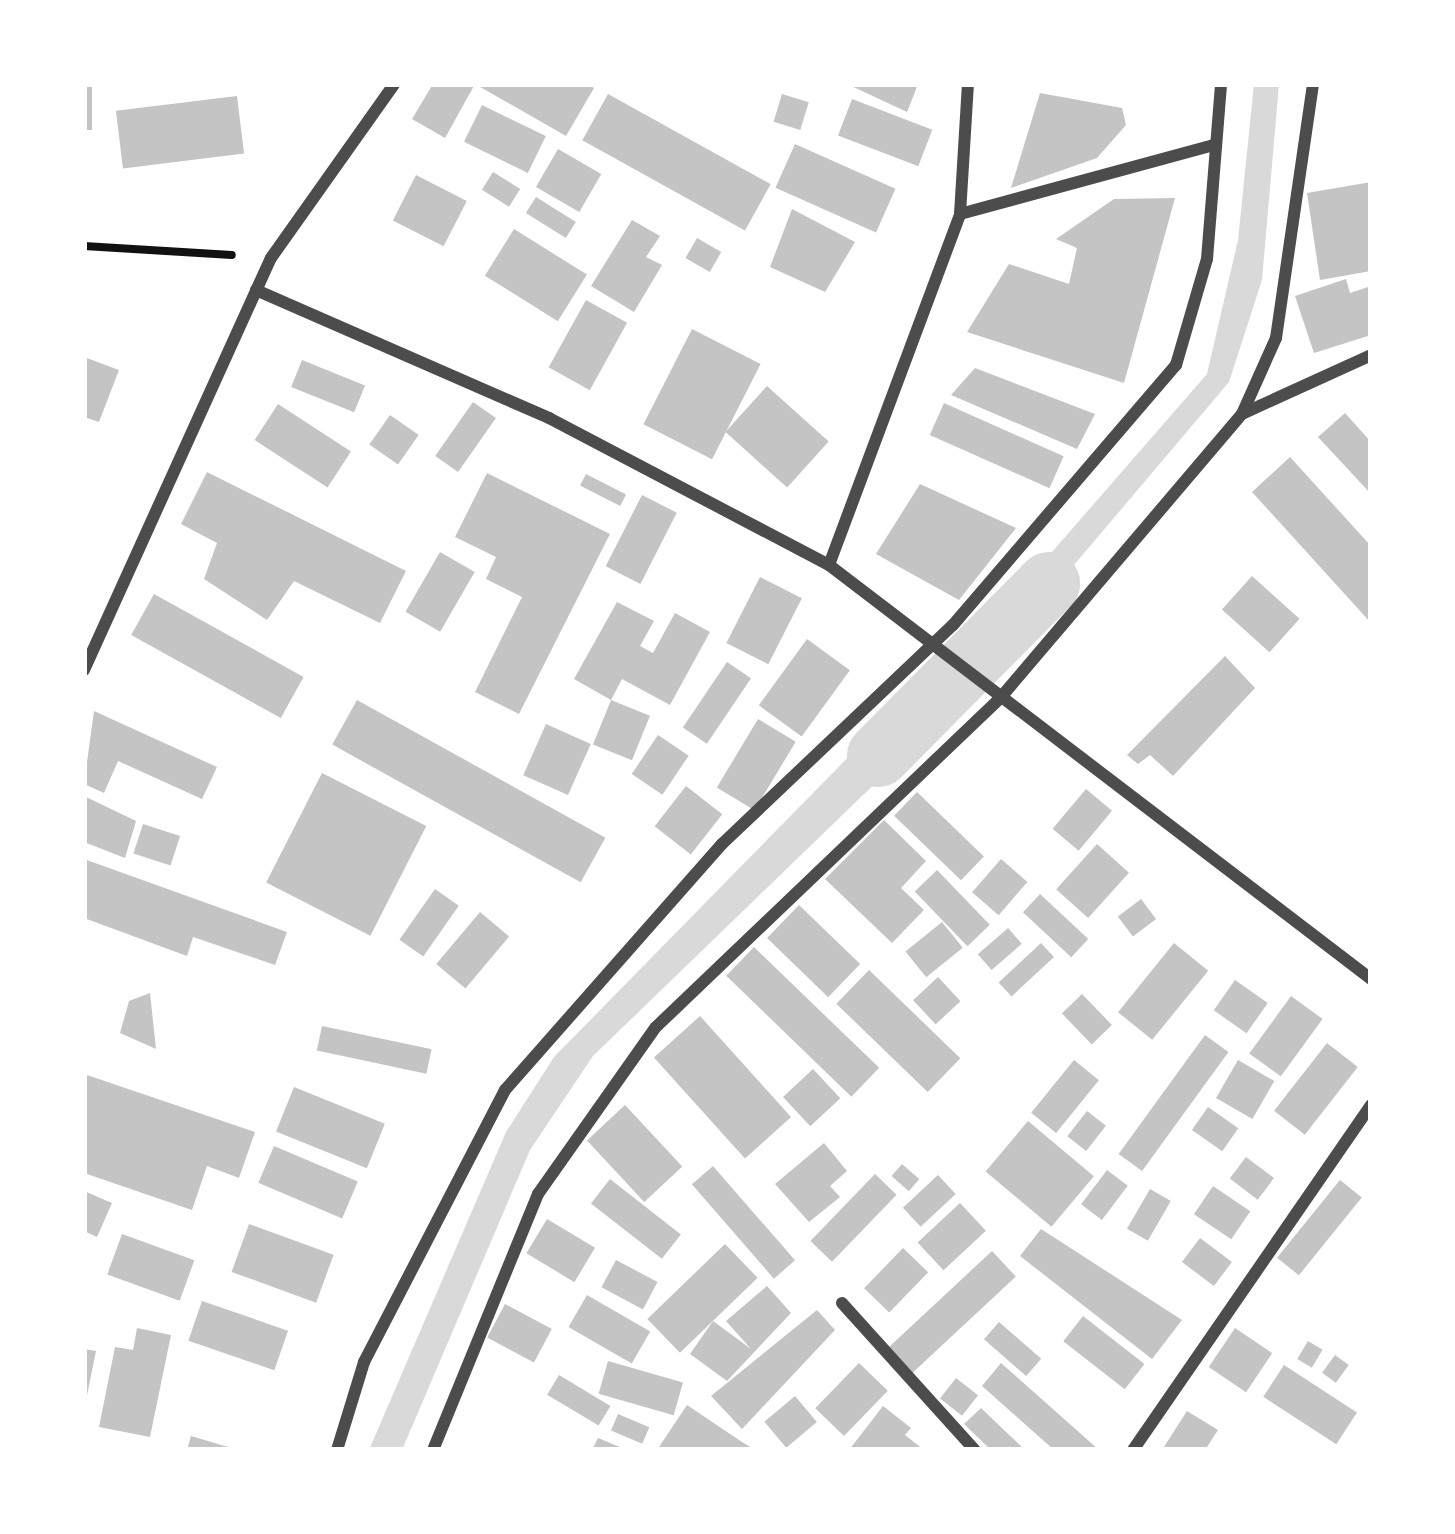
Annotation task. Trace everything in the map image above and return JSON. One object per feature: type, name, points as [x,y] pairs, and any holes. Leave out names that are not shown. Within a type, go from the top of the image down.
[{"type":"street","points":[[84,670],[272,258],[394,84]]},
{"type":"street","points":[[829,565],[960,214],[968,84]]},
{"type":"street","points":[[338,1450],[364,1362],[505,1090],[722,844],[930,640],[1176,365],[1207,259],[1221,84]]},
{"type":"street","points":[[433,1450],[538,1194],[656,1027],[1002,696],[1242,414],[1276,338],[1313,84]]},
{"type":"street","points":[[960,214],[1214,145]]},
{"type":"street","points":[[256,290],[549,418],[829,565],[1371,979]]},
{"type":"street","points":[[1242,414],[1371,355]]},
{"type":"street","points":[[1133,1450],[1371,1105]]},
{"type":"street","points":[[842,1303],[975,1450]]},
{"type":"path","points":[[84,246],[272,258]]},
{"type":"shaded area","points":[[1254,84],[1279,84],[1262,280],[1229,382],[1002,650],[978,637],[1207,374],[1238,240]]},
{"type":"shaded area","points":[[924,680],[952,709],[593,1056],[530,1150],[402,1450],[369,1450],[506,1132],[554,1057]]},
{"type":"building","points":[[84,84],[92,84],[92,130],[84,130]]},
{"type":"building","points":[[433,84],[475,84],[445,138],[412,119]]},
{"type":"building","points":[[475,84],[587,84],[594,88],[566,136]]},
{"type":"building","points":[[847,84],[918,84],[907,112]]},
{"type":"building","points":[[1040,93],[1122,108],[1126,125],[1097,158],[1011,188]]},
{"type":"building","points":[[608,94],[771,184],[745,231],[582,140]]},
{"type":"building","points":[[782,94],[809,102],[800,130],[774,122]]},
{"type":"building","points":[[237,96],[244,154],[123,168],[116,111]]},
{"type":"building","points":[[852,99],[932,130],[918,166],[838,135]]},
{"type":"building","points":[[482,105],[546,136],[528,173],[464,142]]},
{"type":"building","points":[[795,144],[895,189],[876,233],[775,188]]},
{"type":"building","points":[[558,149],[601,174],[579,212],[536,187]]},
{"type":"building","points":[[493,172],[520,189],[509,207],[482,190]]},
{"type":"building","points":[[416,175],[467,201],[444,246],[393,220]]},
{"type":"building","points":[[1371,182],[1371,271],[1320,280],[1307,193]]},
{"type":"building","points":[[536,197],[576,222],[566,238],[526,213]]},
{"type":"building","points":[[1175,198],[1124,383],[967,332],[1009,264],[1069,284],[1077,248],[1056,239],[1114,199]]},
{"type":"building","points":[[792,209],[855,242],[825,292],[770,267]]},
{"type":"building","points":[[632,220],[660,236],[646,257],[662,265],[634,312],[591,286]]},
{"type":"building","points":[[514,229],[587,275],[558,321],[485,276]]},
{"type":"building","points":[[697,238],[721,252],[710,272],[686,258]]},
{"type":"building","points":[[1346,279],[1350,293],[1371,286],[1371,335],[1314,353],[1295,296]]},
{"type":"building","points":[[586,300],[627,323],[590,390],[549,367]]},
{"type":"building","points":[[692,329],[761,364],[712,459],[643,424]]},
{"type":"building","points":[[84,357],[119,370],[99,422],[84,417]]},
{"type":"building","points":[[302,360],[365,385],[354,412],[291,387]]},
{"type":"building","points":[[975,368],[1095,414],[1077,449],[951,395]]},
{"type":"building","points":[[767,386],[829,442],[787,488],[726,432]]},
{"type":"building","points":[[473,402],[496,418],[458,472],[435,456]]},
{"type":"building","points":[[944,403],[1064,456],[1049,488],[930,435]]},
{"type":"building","points":[[278,404],[351,451],[328,487],[255,440]]},
{"type":"building","points":[[1345,413],[1371,442],[1371,494],[1318,437]]},
{"type":"building","points":[[390,415],[419,435],[398,465],[369,444]]},
{"type":"building","points":[[1290,457],[1371,546],[1371,623],[1252,492]]},
{"type":"building","points":[[207,472],[406,571],[380,623],[294,581],[267,620],[204,579],[217,543],[181,524]]},
{"type":"building","points":[[487,473],[610,534],[519,714],[475,692],[522,597],[486,579],[496,557],[455,537]]},
{"type":"building","points":[[586,474],[626,494],[620,506],[580,486]]},
{"type":"building","points":[[920,484],[1016,528],[959,600],[876,554]]},
{"type":"building","points":[[642,495],[677,513],[640,584],[606,566]]},
{"type":"building","points":[[440,552],[475,572],[440,632],[406,612]]},
{"type":"building","points":[[1252,576],[1300,619],[1269,652],[1222,609]]},
{"type":"building","points":[[760,577],[802,598],[768,664],[726,643]]},
{"type":"building","points":[[154,594],[304,677],[281,718],[131,635]]},
{"type":"building","points":[[617,602],[654,621],[640,646],[653,653],[675,613],[710,632],[670,705],[622,679],[611,700],[574,679]]},
{"type":"building","points":[[807,639],[850,670],[802,736],[759,705]]},
{"type":"building","points":[[1225,656],[1255,688],[1173,776],[1150,755],[1138,764],[1127,755]]},
{"type":"building","points":[[727,662],[751,678],[707,744],[683,727]]},
{"type":"building","points":[[357,700],[605,838],[581,882],[332,745]]},
{"type":"building","points":[[611,700],[650,716],[632,760],[593,745]]},
{"type":"building","points":[[94,711],[217,767],[202,799],[118,761],[104,793],[84,784]]},
{"type":"building","points":[[758,719],[796,742],[755,810],[717,788]]},
{"type":"building","points":[[546,724],[591,744],[568,795],[523,775]]},
{"type":"building","points":[[658,735],[689,756],[662,795],[632,774]]},
{"type":"building","points":[[322,773],[426,826],[370,936],[266,883]]},
{"type":"building","points":[[686,786],[722,814],[691,855],[655,826]]},
{"type":"building","points":[[1086,789],[1112,811],[1079,851],[1053,829]]},
{"type":"building","points":[[917,792],[984,857],[961,880],[894,816]]},
{"type":"building","points":[[84,796],[136,821],[125,858],[84,842]]},
{"type":"building","points":[[884,820],[926,861],[901,888],[924,910],[892,943],[825,879]]},
{"type":"building","points":[[143,824],[180,836],[171,866],[133,853]]},
{"type":"building","points":[[1097,844],[1129,873],[1088,918],[1056,889]]},
{"type":"building","points":[[84,859],[287,932],[275,965],[193,937],[187,956],[84,918]]},
{"type":"building","points":[[1001,859],[1027,882],[999,915],[972,892]]},
{"type":"building","points":[[937,870],[990,925],[967,946],[915,892]]},
{"type":"building","points":[[435,889],[459,906],[423,956],[399,940]]},
{"type":"building","points":[[1040,894],[1088,939],[1071,957],[1023,912]]},
{"type":"building","points":[[1141,899],[1156,919],[1133,936],[1118,916]]},
{"type":"building","points":[[799,905],[860,964],[828,997],[767,938]]},
{"type":"building","points":[[480,912],[509,936],[465,989],[436,964]]},
{"type":"building","points":[[942,922],[963,948],[926,977],[905,952]]},
{"type":"building","points":[[1008,928],[1022,944],[992,970],[978,954]]},
{"type":"building","points":[[1041,943],[1054,957],[1012,996],[999,983]]},
{"type":"building","points":[[1174,943],[1208,971],[1152,1040],[1118,1012]]},
{"type":"building","points":[[754,947],[879,1068],[851,1097],[726,976]]},
{"type":"building","points":[[869,970],[960,1058],[928,1092],[836,1004]]},
{"type":"building","points":[[938,977],[961,1001],[936,1024],[913,1000]]},
{"type":"building","points":[[1235,980],[1268,1003],[1247,1033],[1214,1010]]},
{"type":"building","points":[[150,993],[156,1049],[120,1033],[129,1001]]},
{"type":"building","points":[[1082,994],[1112,1025],[1092,1044],[1062,1013]]},
{"type":"building","points":[[1291,996],[1323,1019],[1281,1076],[1249,1053]]},
{"type":"building","points":[[700,1016],[791,1117],[745,1159],[654,1057]]},
{"type":"building","points":[[322,1026],[432,1049],[426,1074],[317,1050]]},
{"type":"building","points":[[1205,1035],[1228,1052],[1142,1171],[1119,1154]]},
{"type":"building","points":[[1327,1043],[1358,1067],[1305,1135],[1274,1111]]},
{"type":"building","points":[[1074,1060],[1099,1080],[1056,1133],[1031,1113]]},
{"type":"building","points":[[1238,1060],[1274,1081],[1252,1119],[1216,1098]]},
{"type":"building","points":[[813,1069],[840,1098],[810,1126],[783,1097]]},
{"type":"building","points":[[84,1074],[255,1132],[239,1178],[207,1166],[192,1210],[84,1173]]},
{"type":"building","points":[[294,1087],[385,1124],[367,1168],[276,1132]]},
{"type":"building","points":[[625,1105],[682,1166],[644,1202],[587,1140]]},
{"type":"building","points":[[1208,1107],[1238,1128],[1222,1151],[1192,1130]]},
{"type":"building","points":[[1087,1111],[1106,1126],[1086,1151],[1067,1136]]},
{"type":"building","points":[[1028,1121],[1094,1176],[1051,1227],[986,1172]]},
{"type":"building","points":[[824,1143],[847,1171],[830,1186],[840,1197],[809,1222],[775,1184]]},
{"type":"building","points":[[274,1146],[358,1182],[342,1218],[258,1183]]},
{"type":"building","points":[[1246,1157],[1274,1178],[1258,1200],[1230,1179]]},
{"type":"building","points":[[902,1164],[919,1179],[909,1191],[892,1176]]},
{"type":"building","points":[[713,1166],[795,1260],[774,1279],[692,1184]]},
{"type":"building","points":[[1107,1170],[1128,1186],[1102,1220],[1081,1204]]},
{"type":"building","points":[[875,1174],[897,1195],[832,1262],[810,1241]]},
{"type":"building","points":[[938,1175],[956,1194],[921,1227],[903,1208]]},
{"type":"building","points":[[610,1179],[681,1234],[662,1259],[591,1203]]},
{"type":"building","points":[[1340,1180],[1362,1198],[1299,1275],[1277,1258]]},
{"type":"building","points":[[1213,1186],[1250,1211],[1231,1239],[1194,1214]]},
{"type":"building","points":[[1150,1189],[1171,1201],[1148,1241],[1127,1229]]},
{"type":"building","points":[[84,1191],[112,1203],[97,1237],[84,1231]]},
{"type":"building","points":[[960,1203],[986,1231],[943,1270],[918,1243]]},
{"type":"building","points":[[547,1219],[595,1248],[574,1282],[526,1253]]},
{"type":"building","points":[[249,1224],[334,1255],[316,1303],[232,1272]]},
{"type":"building","points":[[1041,1229],[1182,1320],[1152,1359],[1020,1256]]},
{"type":"building","points":[[122,1234],[194,1260],[180,1301],[107,1274]]},
{"type":"building","points":[[1200,1238],[1232,1262],[1214,1286],[1182,1262]]},
{"type":"building","points":[[725,1244],[758,1278],[680,1353],[647,1319]]},
{"type":"building","points":[[903,1248],[928,1272],[889,1313],[864,1288]]},
{"type":"building","points":[[992,1251],[1016,1277],[911,1374],[887,1349]]},
{"type":"building","points":[[616,1260],[657,1282],[643,1309],[601,1287]]},
{"type":"building","points":[[767,1286],[791,1313],[727,1381],[690,1354],[713,1321],[751,1349],[726,1321]]},
{"type":"building","points":[[587,1295],[650,1332],[632,1364],[568,1327]]},
{"type":"building","points":[[202,1301],[288,1331],[274,1370],[188,1341]]},
{"type":"building","points":[[505,1304],[552,1329],[534,1362],[487,1338]]},
{"type":"building","points":[[817,1310],[835,1330],[742,1429],[711,1396]]},
{"type":"building","points":[[1083,1316],[1144,1364],[1125,1389],[1063,1341]]},
{"type":"building","points":[[999,1322],[1041,1359],[1026,1376],[984,1339]]},
{"type":"building","points":[[137,1328],[171,1335],[150,1437],[99,1427],[115,1347],[133,1350]]},
{"type":"building","points":[[1235,1328],[1272,1353],[1246,1392],[1209,1367]]},
{"type":"building","points":[[1308,1341],[1323,1350],[1312,1368],[1297,1359]]},
{"type":"building","points":[[84,1349],[96,1351],[86,1400],[84,1400]]},
{"type":"building","points":[[1335,1355],[1349,1365],[1336,1383],[1322,1373]]},
{"type":"building","points":[[608,1361],[683,1382],[674,1415],[599,1394]]},
{"type":"building","points":[[859,1363],[888,1391],[844,1436],[815,1408]]},
{"type":"building","points":[[1001,1363],[1099,1450],[1054,1450],[982,1386]]},
{"type":"building","points":[[1284,1365],[1357,1412],[1336,1444],[1263,1397]]},
{"type":"building","points":[[559,1375],[610,1406],[599,1426],[547,1395]]},
{"type":"building","points":[[956,1378],[978,1395],[962,1416],[940,1398]]},
{"type":"building","points":[[795,1396],[817,1422],[786,1448],[764,1422]]},
{"type":"building","points":[[687,1405],[739,1440],[755,1450],[657,1450]]},
{"type":"building","points":[[883,1406],[911,1428],[905,1435],[924,1450],[849,1450]]},
{"type":"building","points":[[981,1408],[1025,1450],[991,1450],[964,1424]]},
{"type":"building","points":[[1187,1411],[1218,1430],[1205,1450],[1162,1450]]},
{"type":"building","points":[[618,1414],[649,1427],[642,1444],[611,1431]]},
{"type":"building","points":[[191,1436],[235,1449],[235,1450],[187,1450]]},
{"type":"building","points":[[598,1438],[627,1450],[592,1450]]},
{"type":"waterway","points":[[878,755],[1048,583]]}]
